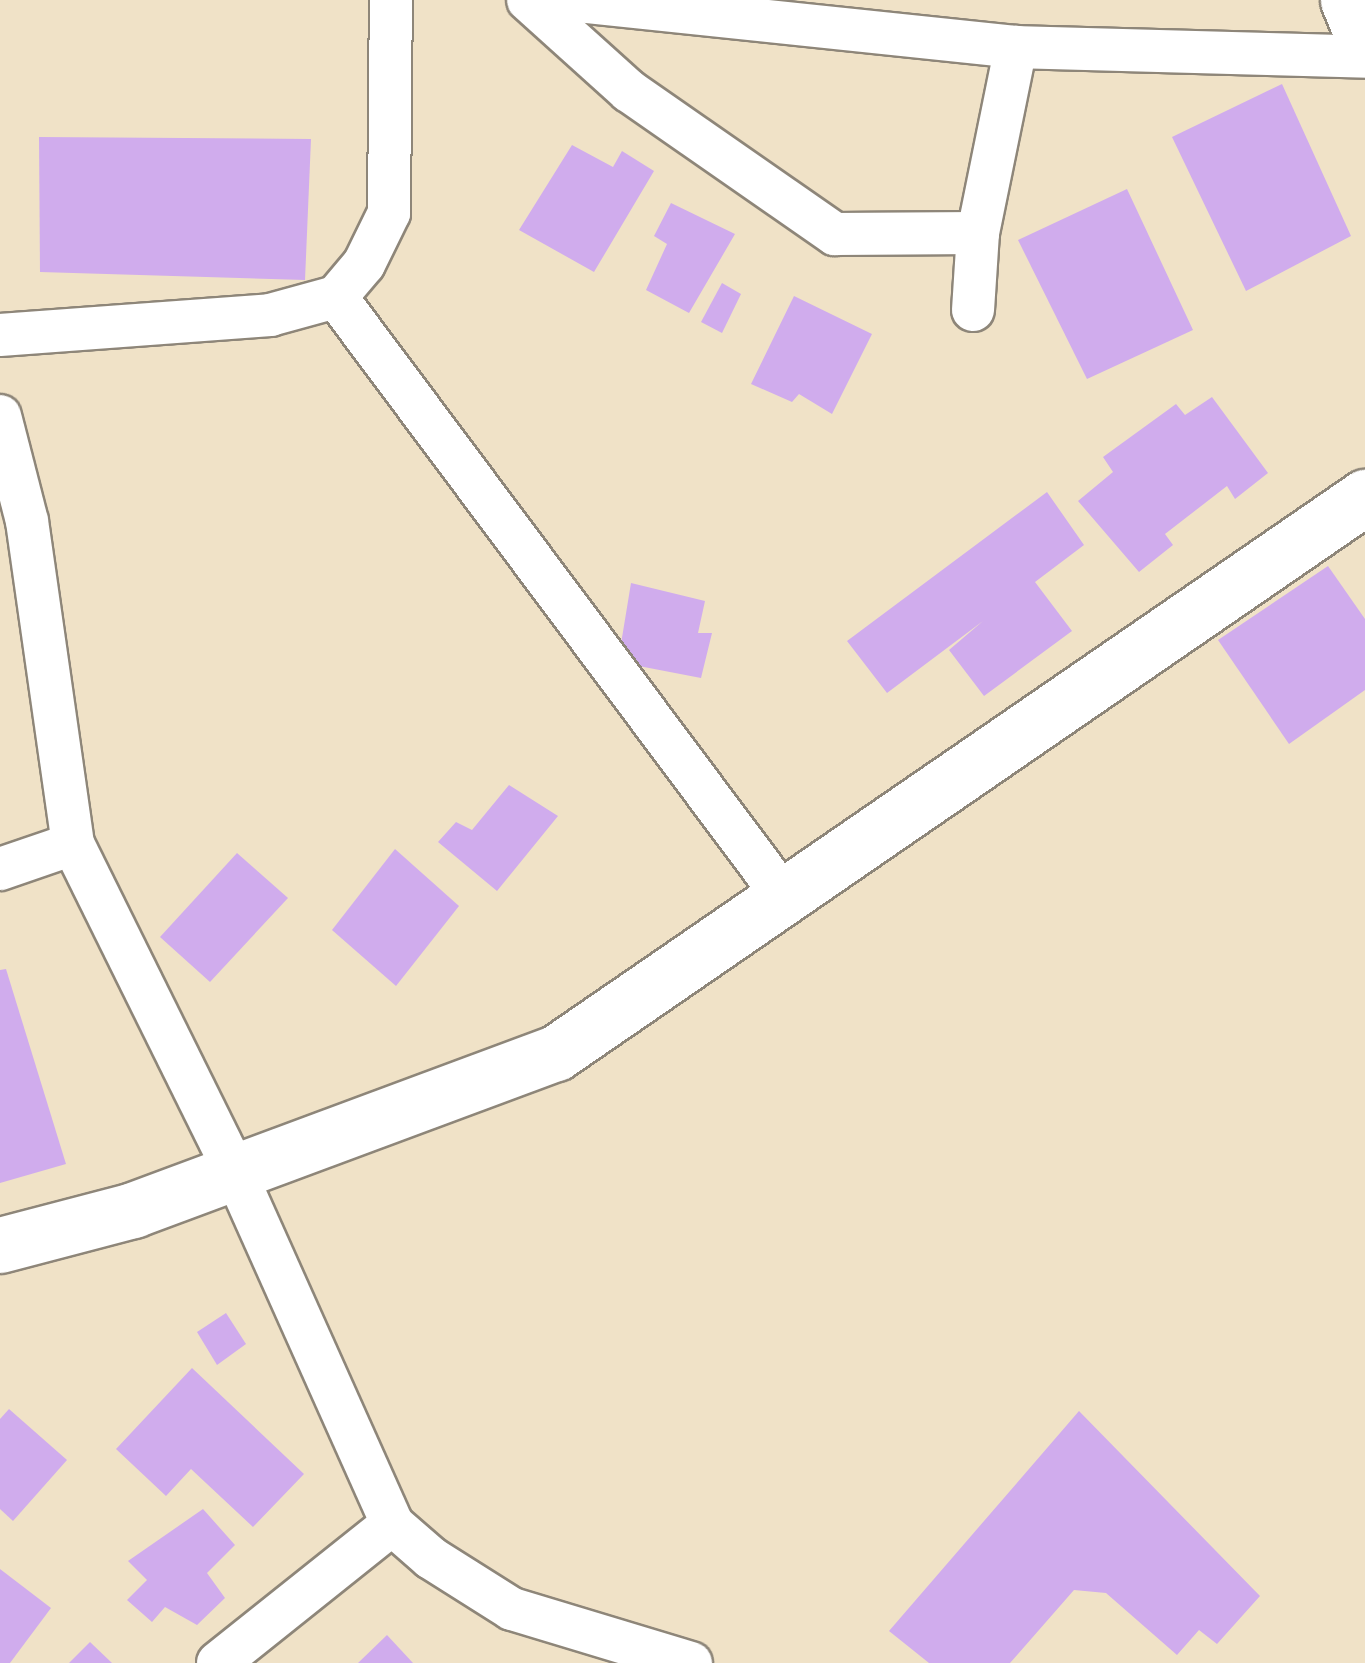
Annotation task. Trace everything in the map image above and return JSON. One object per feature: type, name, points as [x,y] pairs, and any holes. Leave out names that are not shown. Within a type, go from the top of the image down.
[{"type":"street","points":[[0,335],[270,314],[336,297],[389,214],[392,0]]},
{"type":"street","points":[[528,0],[629,91],[836,234],[978,233]]},
{"type":"street","points":[[568,0],[924,20],[1016,47],[1365,57]]},
{"type":"street","points":[[1348,0],[1365,42]]},
{"type":"street","points":[[973,310],[978,233],[1016,47]]},
{"type":"street","points":[[336,297],[784,897]]},
{"type":"street","points":[[0,416],[26,521],[73,844],[234,1170],[392,1524],[431,1558],[512,1609],[691,1663]]},
{"type":"street","points":[[0,1245],[132,1210],[556,1053],[1365,498]]},
{"type":"street","points":[[0,869],[73,844]]},
{"type":"street","points":[[218,1663],[392,1524]]},
{"type":"building","points":[[1282,84],[1351,236],[1246,291],[1172,137]]},
{"type":"building","points":[[39,137],[311,139],[305,280],[40,272]]},
{"type":"building","points":[[572,145],[613,167],[622,151],[654,171],[594,272],[519,230]]},
{"type":"building","points":[[1127,189],[1193,330],[1087,379],[1018,240]]},
{"type":"building","points":[[671,203],[735,234],[689,313],[646,290],[667,244],[654,236]]},
{"type":"building","points":[[722,283],[741,294],[722,333],[701,322]]},
{"type":"building","points":[[794,296],[872,334],[832,414],[799,394],[792,402],[751,384]]},
{"type":"building","points":[[1212,397],[1268,473],[1235,499],[1227,486],[1165,534],[1173,545],[1139,572],[1078,501],[1113,472],[1103,457],[1176,404],[1185,415]]},
{"type":"building","points":[[1047,492],[1084,545],[1035,582],[1072,631],[984,696],[949,650],[983,621],[887,693],[847,641]]},
{"type":"building","points":[[1328,566],[1365,619],[1365,690],[1289,744],[1218,640]]},
{"type":"building","points":[[631,583],[705,601],[698,633],[712,633],[701,678],[618,662]]},
{"type":"building","points":[[509,785],[558,816],[497,891],[438,842],[456,822],[472,830]]},
{"type":"building","points":[[395,849],[459,906],[396,986],[332,930]]},
{"type":"building","points":[[237,853],[288,898],[210,982],[160,937]]},
{"type":"building","points":[[6,969],[66,1164],[0,1183],[0,970]]},
{"type":"building","points":[[226,1313],[246,1344],[217,1365],[197,1332]]},
{"type":"building","points":[[192,1368],[304,1474],[253,1527],[191,1469],[166,1496],[116,1449]]},
{"type":"building","points":[[9,1409],[67,1460],[13,1521],[0,1509],[0,1419]]},
{"type":"building","points":[[1079,1411],[1260,1596],[1217,1644],[1199,1630],[1177,1655],[1106,1593],[1074,1590],[1010,1663],[929,1663],[889,1631]]},
{"type":"building","points":[[203,1509],[235,1545],[207,1573],[225,1598],[197,1625],[165,1607],[152,1622],[127,1600],[147,1580],[128,1561]]},
{"type":"building","points":[[0,1569],[51,1608],[10,1663],[0,1663]]},
{"type":"building","points":[[387,1635],[413,1663],[358,1663]]},
{"type":"building","points":[[90,1642],[112,1663],[69,1663]]}]
